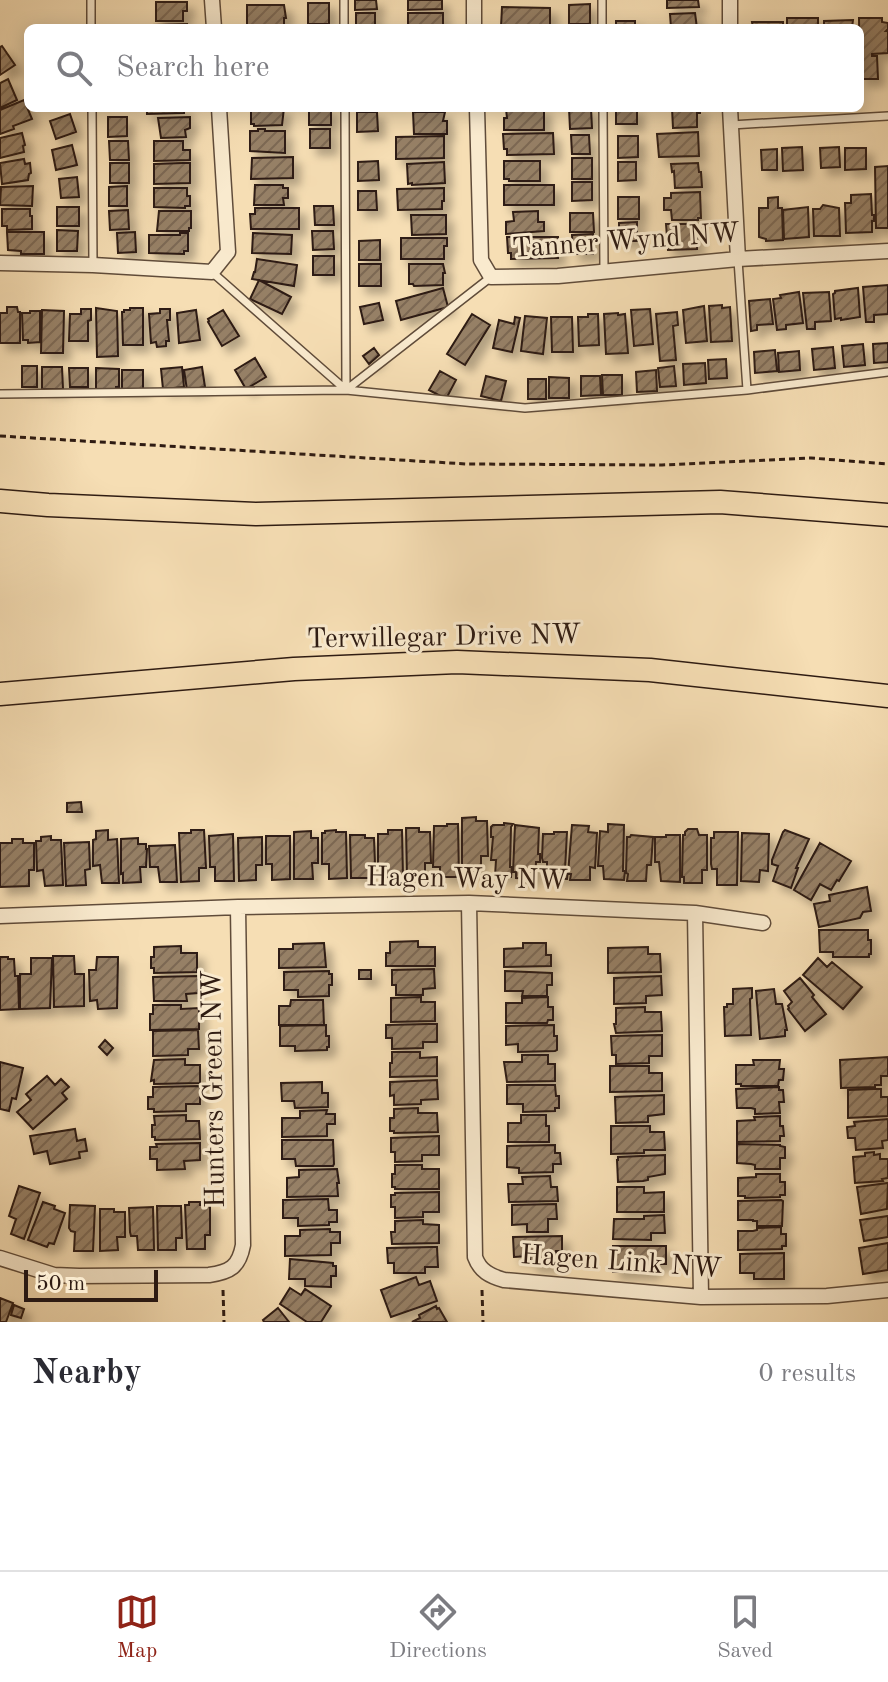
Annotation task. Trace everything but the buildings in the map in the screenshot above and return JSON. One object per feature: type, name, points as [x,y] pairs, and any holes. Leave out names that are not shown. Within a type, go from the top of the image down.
[{"type":"main road","points":[[0,501],[256,514],[720,502],[888,515]]},
{"type":"main road","name":"Terwillegar Drive NW","points":[[0,694],[294,669],[457,662],[650,670],[888,696]]},
{"type":"street","points":[[212,0],[214,24]]},
{"type":"street","points":[[474,0],[474,24]]},
{"type":"street","points":[[730,0],[730,24]]},
{"type":"street","points":[[0,263],[212,272],[228,252],[219,112]]},
{"type":"street","name":"Tanner Wynd NW","points":[[477,112],[481,260],[491,277],[558,276],[738,259],[888,251]]},
{"type":"street","points":[[730,112],[738,259]]},
{"type":"street","name":"Hagen Way NW","points":[[238,907],[469,903],[695,913],[763,923]]},
{"type":"street","name":"Hagen Link NW","points":[[469,903],[475,1257],[482,1270],[504,1280],[701,1297],[827,1296],[888,1290]]},
{"type":"street","points":[[0,916],[238,907]]},
{"type":"street","name":"Hunters Green NW","points":[[223,1273],[237,1263],[243,1245],[238,907]]},
{"type":"street","points":[[695,913],[701,1297]]},
{"type":"street","points":[[0,1258],[54,1275],[223,1273]]},
{"type":"lane","points":[[91,0],[91,24]]},
{"type":"lane","points":[[344,0],[344,24]]},
{"type":"lane","points":[[602,0],[602,24]]},
{"type":"lane","points":[[92,112],[93,265]]},
{"type":"lane","points":[[345,112],[346,390]]},
{"type":"lane","points":[[603,112],[604,272]]},
{"type":"lane","points":[[731,125],[888,116]]},
{"type":"lane","points":[[738,259],[747,390]]},
{"type":"lane","points":[[212,272],[346,390]]},
{"type":"lane","points":[[346,390],[491,277]]},
{"type":"lane","points":[[0,394],[346,390],[525,408],[747,390],[888,372]]},
{"type":"path","points":[[0,436],[467,464],[662,465],[811,458],[888,464]]},
{"type":"path","points":[[482,1270],[483,1322]]},
{"type":"path","points":[[223,1273],[224,1322]]}]
